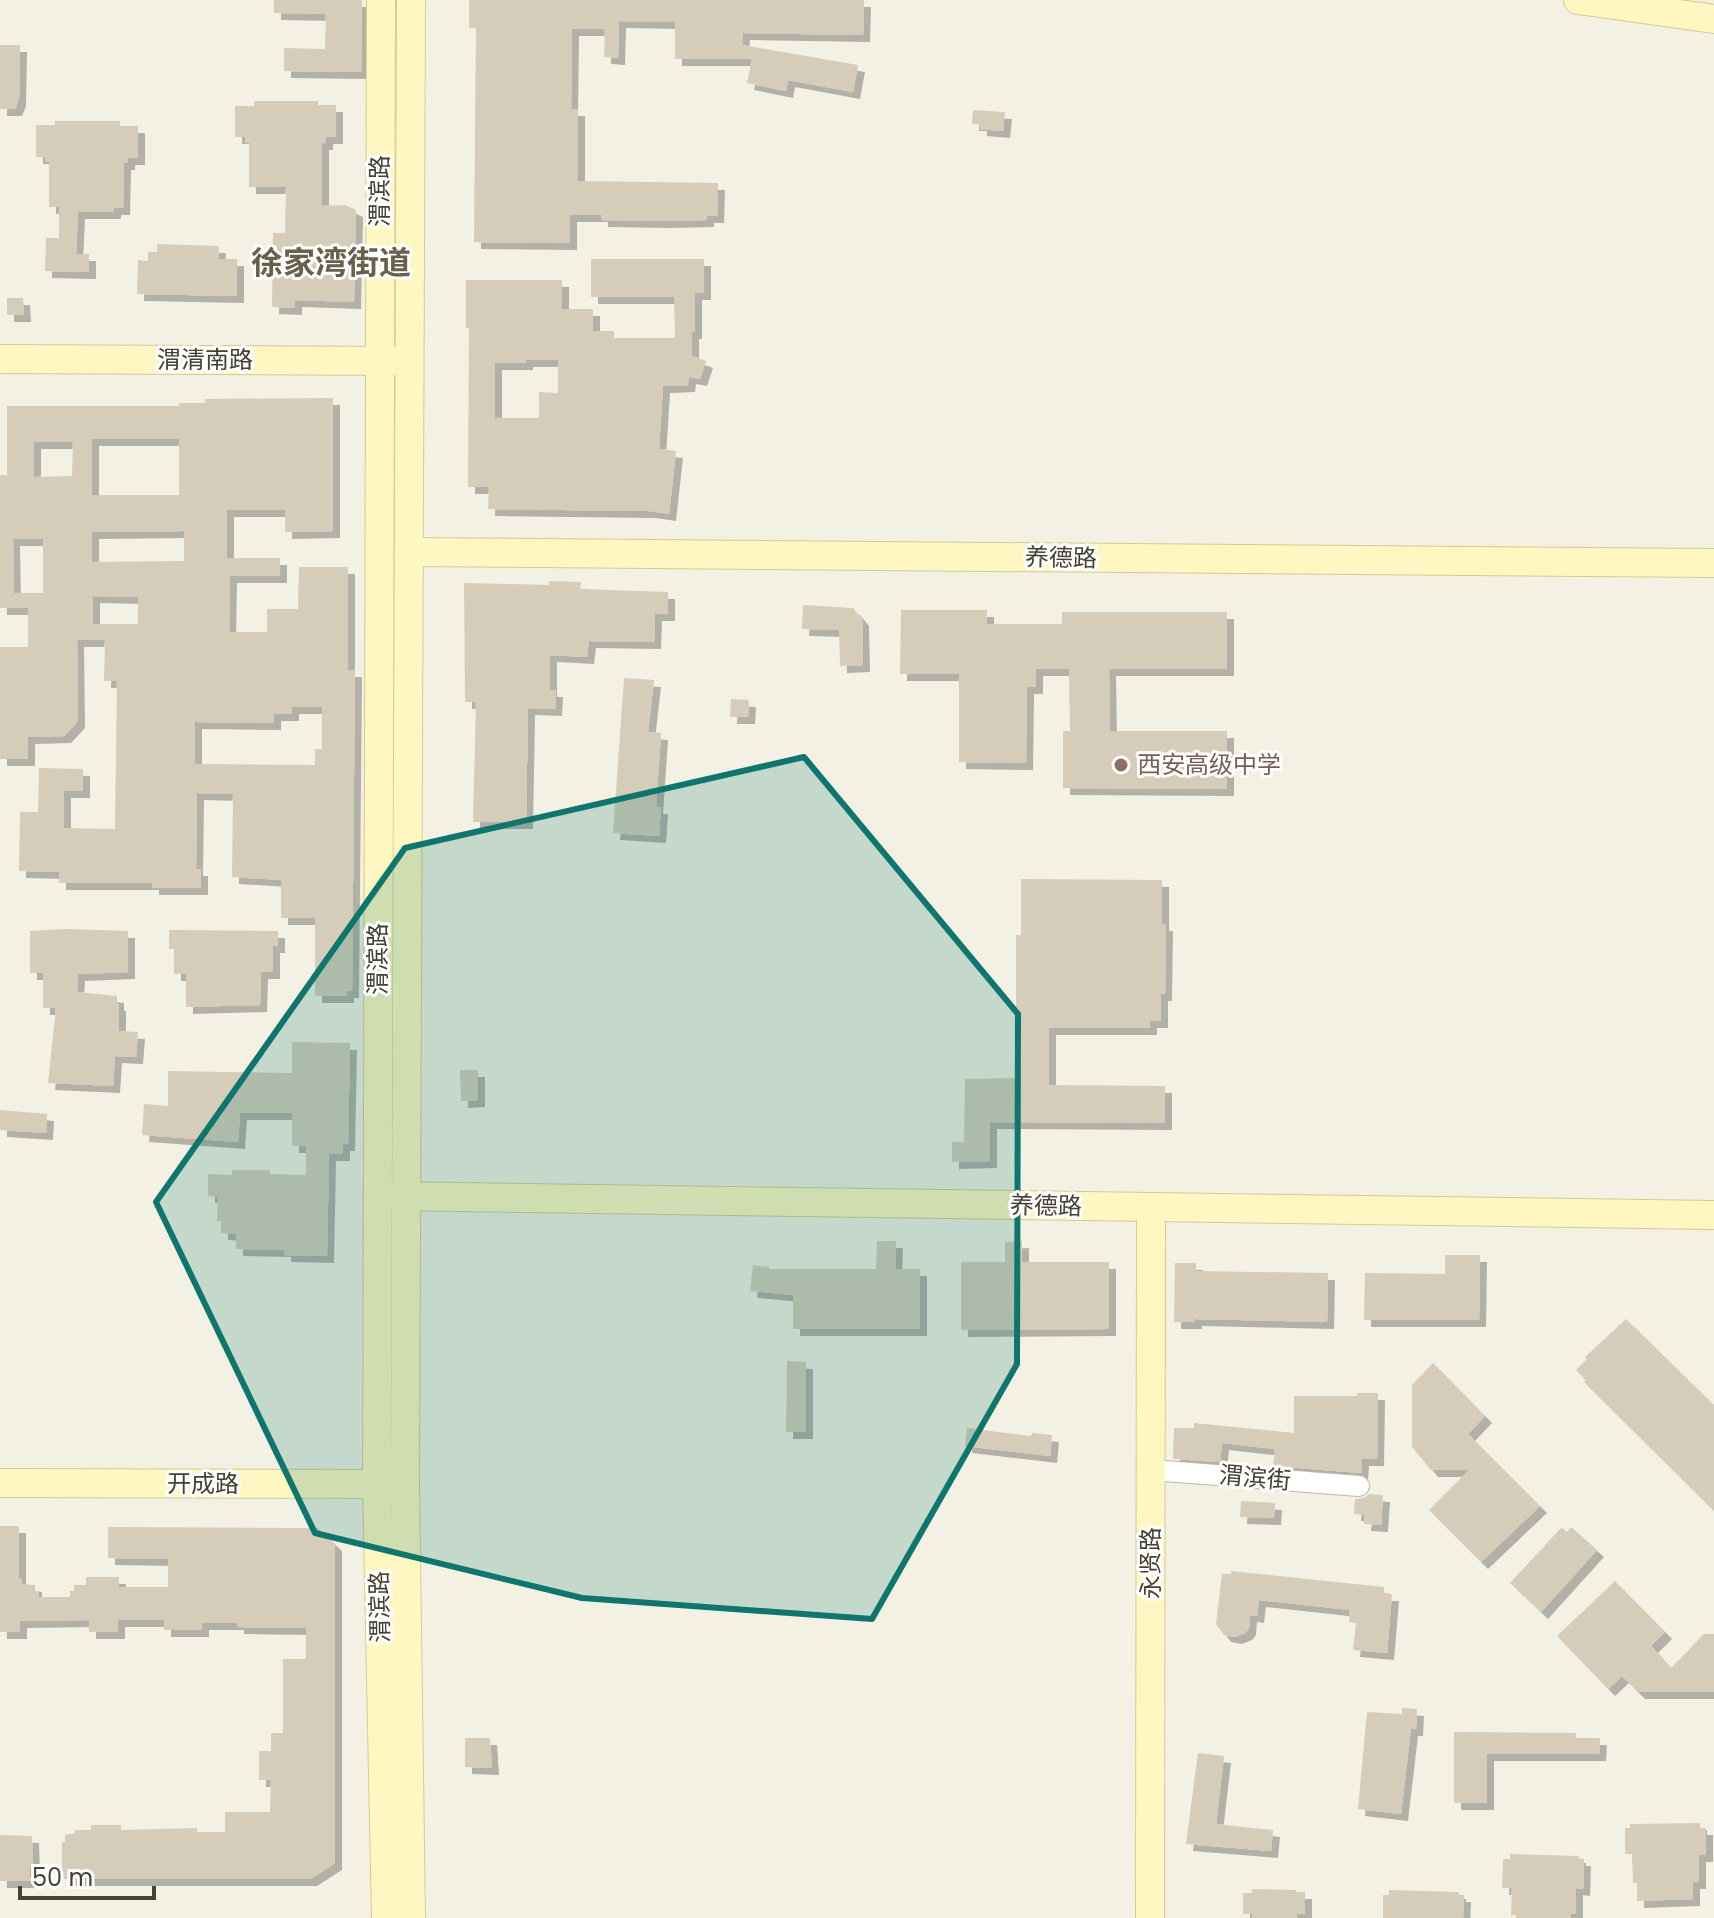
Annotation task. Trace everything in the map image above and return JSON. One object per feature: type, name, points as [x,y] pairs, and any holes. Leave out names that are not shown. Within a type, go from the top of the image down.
[{"type":"street","name":"渭滨路","points":[[381,0],[377,1196],[411,1918]]},
{"type":"street","name":"渭滨路","points":[[386,1918],[391,1484],[406,1196],[411,0]]},
{"type":"street","points":[[1578,0],[1714,19]]},
{"type":"street","name":"渭清南路","points":[[0,359],[409,361]]},
{"type":"street","name":"养德路","points":[[409,552],[1714,563]]},
{"type":"street","name":"养德路","points":[[377,1196],[1714,1215]]},
{"type":"street","name":"永贤路","points":[[1150,1918],[1151,1207]]},
{"type":"street","name":"渭滨街","points":[[1151,1470],[1359,1486]]},
{"type":"street","name":"开成路","points":[[0,1483],[391,1484]]},
{"type":"highlighted area","points":[[804,757],[1018,1014],[1017,1364],[872,1619],[582,1598],[315,1533],[156,1202],[405,848]]},
{"type":"building","points":[[274,0],[362,0],[361,72],[284,71],[284,48],[325,49],[326,14],[274,13]]},
{"type":"building","points":[[469,0],[864,0],[863,35],[743,33],[742,45],[858,65],[853,92],[788,80],[786,91],[747,83],[752,59],[675,59],[675,22],[619,21],[618,58],[604,57],[605,29],[572,29],[571,109],[578,109],[578,181],[718,183],[717,216],[707,216],[707,220],[663,221],[601,220],[601,215],[570,215],[570,243],[474,242],[476,28],[469,28]]},
{"type":"building","points":[[0,45],[20,45],[19,99],[15,109],[0,109]]},
{"type":"building","points":[[254,101],[318,101],[318,105],[336,105],[336,137],[326,137],[326,143],[322,143],[322,206],[345,205],[356,210],[354,302],[295,300],[295,308],[272,307],[273,233],[285,233],[286,187],[249,187],[249,143],[245,143],[245,137],[235,137],[235,106],[254,106]]},
{"type":"building","points":[[973,110],[1005,112],[1003,131],[980,129],[980,124],[972,124]]},
{"type":"building","points":[[55,121],[120,121],[120,126],[138,126],[138,158],[128,158],[128,163],[124,163],[123,208],[114,208],[114,212],[78,212],[76,254],[89,254],[89,272],[45,271],[46,238],[59,238],[59,207],[49,207],[49,162],[45,162],[45,157],[36,157],[36,125],[55,125]]},
{"type":"building","points":[[157,244],[219,246],[218,259],[237,259],[237,296],[137,294],[138,260],[148,261],[148,252],[157,252]]},
{"type":"building","points":[[591,259],[704,259],[704,293],[695,293],[692,356],[706,361],[700,379],[689,377],[688,385],[663,386],[659,449],[676,451],[669,514],[649,511],[488,509],[489,487],[468,487],[469,328],[466,328],[466,280],[562,280],[562,309],[593,309],[593,331],[614,331],[614,338],[675,338],[674,297],[591,297]],"holes":[[[558,360],[558,393],[539,392],[539,418],[495,418],[495,363]]]},
{"type":"building","points":[[7,298],[23,298],[24,315],[7,315]]},
{"type":"building","points":[[333,398],[333,531],[285,532],[285,510],[227,510],[227,558],[280,558],[280,576],[230,576],[229,632],[267,632],[267,609],[298,609],[299,567],[348,567],[348,670],[355,670],[352,991],[347,991],[347,996],[315,996],[315,918],[281,918],[281,880],[232,877],[233,794],[197,793],[196,869],[201,869],[201,888],[152,888],[152,883],[59,883],[59,872],[19,871],[20,812],[38,812],[39,768],[83,769],[83,791],[64,791],[64,828],[115,829],[117,681],[104,681],[105,640],[77,640],[78,721],[64,736],[28,737],[28,759],[0,759],[0,647],[28,647],[28,608],[0,608],[0,475],[7,475],[7,406],[179,406],[179,403],[205,403],[205,399]],"holes":[[[92,439],[179,439],[179,495],[92,495]],[[34,442],[73,442],[72,476],[34,477]],[[184,531],[184,561],[92,562],[92,532]],[[13,539],[43,539],[43,593],[14,593]],[[93,596],[138,597],[138,624],[93,624]],[[292,707],[322,707],[322,749],[315,749],[315,765],[195,764],[195,722],[274,723],[274,714],[292,714]]]},
{"type":"building","points":[[549,581],[581,582],[580,589],[668,592],[668,614],[655,614],[654,642],[589,641],[587,657],[550,655],[550,690],[556,690],[555,709],[528,708],[526,822],[473,822],[476,702],[465,702],[464,583],[549,585]]},
{"type":"building","points":[[803,605],[853,608],[862,619],[863,665],[840,666],[839,630],[802,629]]},
{"type":"building","points":[[901,610],[987,610],[987,624],[1062,624],[1062,612],[1227,612],[1227,669],[1109,669],[1110,731],[1227,731],[1227,789],[1063,788],[1063,731],[1070,731],[1069,669],[1036,669],[1036,687],[1027,687],[1026,763],[959,762],[959,674],[900,674]]},
{"type":"building","points":[[624,678],[654,680],[648,732],[661,733],[656,807],[661,807],[659,836],[613,833]]},
{"type":"building","points":[[731,699],[749,700],[748,717],[730,717]]},
{"type":"building","points":[[1021,879],[1162,880],[1162,924],[1166,924],[1165,994],[1161,994],[1161,1021],[1150,1021],[1150,1028],[1049,1028],[1049,1085],[1165,1086],[1165,1123],[990,1122],[990,1161],[952,1162],[952,1142],[964,1142],[965,1079],[1016,1078],[1016,935],[1021,935]]},
{"type":"building","points":[[169,930],[278,931],[278,946],[273,946],[273,972],[261,972],[260,1005],[186,1007],[186,974],[174,974],[174,949],[169,949]]},
{"type":"building","points":[[30,931],[128,931],[128,972],[78,974],[77,992],[117,996],[119,1031],[138,1032],[136,1057],[115,1056],[113,1086],[48,1083],[56,1008],[43,1008],[43,973],[30,973]]},
{"type":"building","points":[[292,1042],[350,1043],[348,1144],[343,1144],[343,1154],[329,1154],[327,1256],[284,1255],[284,1250],[236,1249],[236,1234],[221,1233],[221,1221],[217,1221],[218,1197],[208,1196],[208,1174],[232,1175],[232,1170],[270,1170],[270,1174],[306,1175],[306,1146],[292,1146],[292,1113],[240,1113],[238,1142],[142,1135],[144,1104],[168,1106],[168,1071],[292,1073]]},
{"type":"building","points":[[460,1070],[478,1070],[478,1100],[461,1101]]},
{"type":"building","points":[[0,1110],[47,1114],[46,1133],[0,1130]]},
{"type":"building","points":[[877,1241],[896,1241],[895,1269],[920,1269],[920,1329],[793,1329],[793,1295],[750,1291],[753,1265],[769,1269],[876,1269]]},
{"type":"building","points":[[1022,1241],[1022,1262],[1109,1262],[1109,1329],[961,1330],[961,1262],[1005,1262],[1005,1242]]},
{"type":"building","points":[[1445,1255],[1480,1255],[1479,1320],[1364,1320],[1365,1273],[1445,1274]]},
{"type":"building","points":[[1175,1263],[1196,1263],[1196,1271],[1328,1273],[1327,1322],[1195,1319],[1195,1322],[1174,1322]]},
{"type":"building","points":[[1626,1319],[1714,1405],[1714,1511],[1584,1382],[1586,1380],[1576,1370],[1587,1359],[1585,1357]]},
{"type":"building","points":[[787,1361],[806,1362],[806,1432],[786,1432]]},
{"type":"building","points":[[1433,1363],[1485,1416],[1468,1434],[1540,1506],[1481,1562],[1429,1510],[1469,1470],[1431,1470],[1412,1447],[1412,1385]]},
{"type":"building","points":[[1357,1393],[1378,1393],[1377,1459],[1362,1459],[1361,1473],[1273,1466],[1275,1449],[1222,1443],[1220,1462],[1173,1459],[1174,1428],[1194,1428],[1194,1423],[1294,1433],[1294,1396],[1357,1396]]},
{"type":"building","points":[[967,1428],[1031,1436],[1032,1433],[1052,1435],[1050,1456],[965,1446]]},
{"type":"building","points":[[1369,1494],[1383,1495],[1381,1525],[1364,1524],[1365,1515],[1354,1514],[1355,1499]]},
{"type":"building","points":[[1241,1501],[1275,1503],[1274,1518],[1240,1517]]},
{"type":"building","points":[[0,1526],[19,1526],[19,1578],[22,1578],[22,1584],[35,1585],[39,1597],[70,1597],[74,1585],[86,1585],[86,1577],[119,1577],[119,1587],[168,1587],[168,1559],[108,1558],[108,1527],[318,1528],[335,1544],[335,1863],[310,1879],[62,1879],[62,1842],[65,1842],[65,1835],[75,1833],[75,1830],[91,1830],[91,1825],[121,1825],[121,1830],[197,1828],[197,1832],[225,1832],[225,1812],[270,1812],[271,1780],[259,1780],[259,1751],[271,1751],[271,1733],[283,1733],[283,1659],[306,1659],[306,1628],[202,1623],[202,1630],[164,1630],[164,1620],[118,1620],[118,1632],[89,1632],[89,1620],[20,1621],[20,1632],[0,1632]]},
{"type":"building","points":[[1562,1527],[1567,1532],[1571,1527],[1597,1550],[1541,1612],[1510,1583]]},
{"type":"building","points":[[1231,1571],[1384,1587],[1384,1594],[1392,1594],[1387,1653],[1353,1650],[1356,1623],[1349,1622],[1350,1610],[1259,1600],[1257,1616],[1250,1615],[1249,1628],[1245,1633],[1235,1637],[1224,1635],[1216,1624],[1222,1574],[1231,1574]]},
{"type":"building","points":[[1615,1581],[1665,1632],[1651,1646],[1671,1668],[1704,1634],[1714,1634],[1714,1692],[1638,1692],[1622,1676],[1608,1689],[1557,1636]]},
{"type":"building","points":[[1402,1708],[1417,1709],[1416,1729],[1411,1729],[1401,1814],[1358,1809],[1367,1712],[1402,1714]]},
{"type":"building","points":[[1454,1732],[1576,1733],[1576,1738],[1600,1738],[1599,1754],[1487,1754],[1487,1803],[1454,1803]]},
{"type":"building","points":[[465,1738],[490,1738],[492,1768],[465,1767]]},
{"type":"building","points":[[1198,1753],[1224,1756],[1216,1824],[1273,1830],[1271,1851],[1186,1844]]},
{"type":"building","points":[[1700,1823],[1700,1828],[1706,1828],[1706,1855],[1699,1855],[1699,1882],[1693,1882],[1693,1899],[1637,1901],[1632,1854],[1625,1854],[1625,1828],[1630,1828],[1630,1824]]},
{"type":"building","points":[[0,1835],[32,1836],[33,1868],[30,1867],[30,1881],[0,1881]]},
{"type":"building","points":[[1510,1854],[1579,1856],[1579,1859],[1584,1859],[1583,1889],[1576,1888],[1576,1914],[1571,1914],[1571,1918],[1516,1918],[1516,1915],[1511,1915],[1512,1888],[1502,1888],[1503,1859],[1510,1859]]},
{"type":"building","points":[[1252,1889],[1305,1892],[1305,1914],[1297,1914],[1297,1918],[1252,1918],[1252,1914],[1243,1914],[1243,1893],[1252,1893]]},
{"type":"building","points":[[1389,1890],[1459,1892],[1459,1895],[1464,1895],[1463,1918],[1383,1918],[1383,1895],[1389,1895]]},
{"type":"place","name":"西安高级中学","points":[[1121,765]]},
{"type":"district","name":"徐家湾街道","points":[[331,263]]}]
